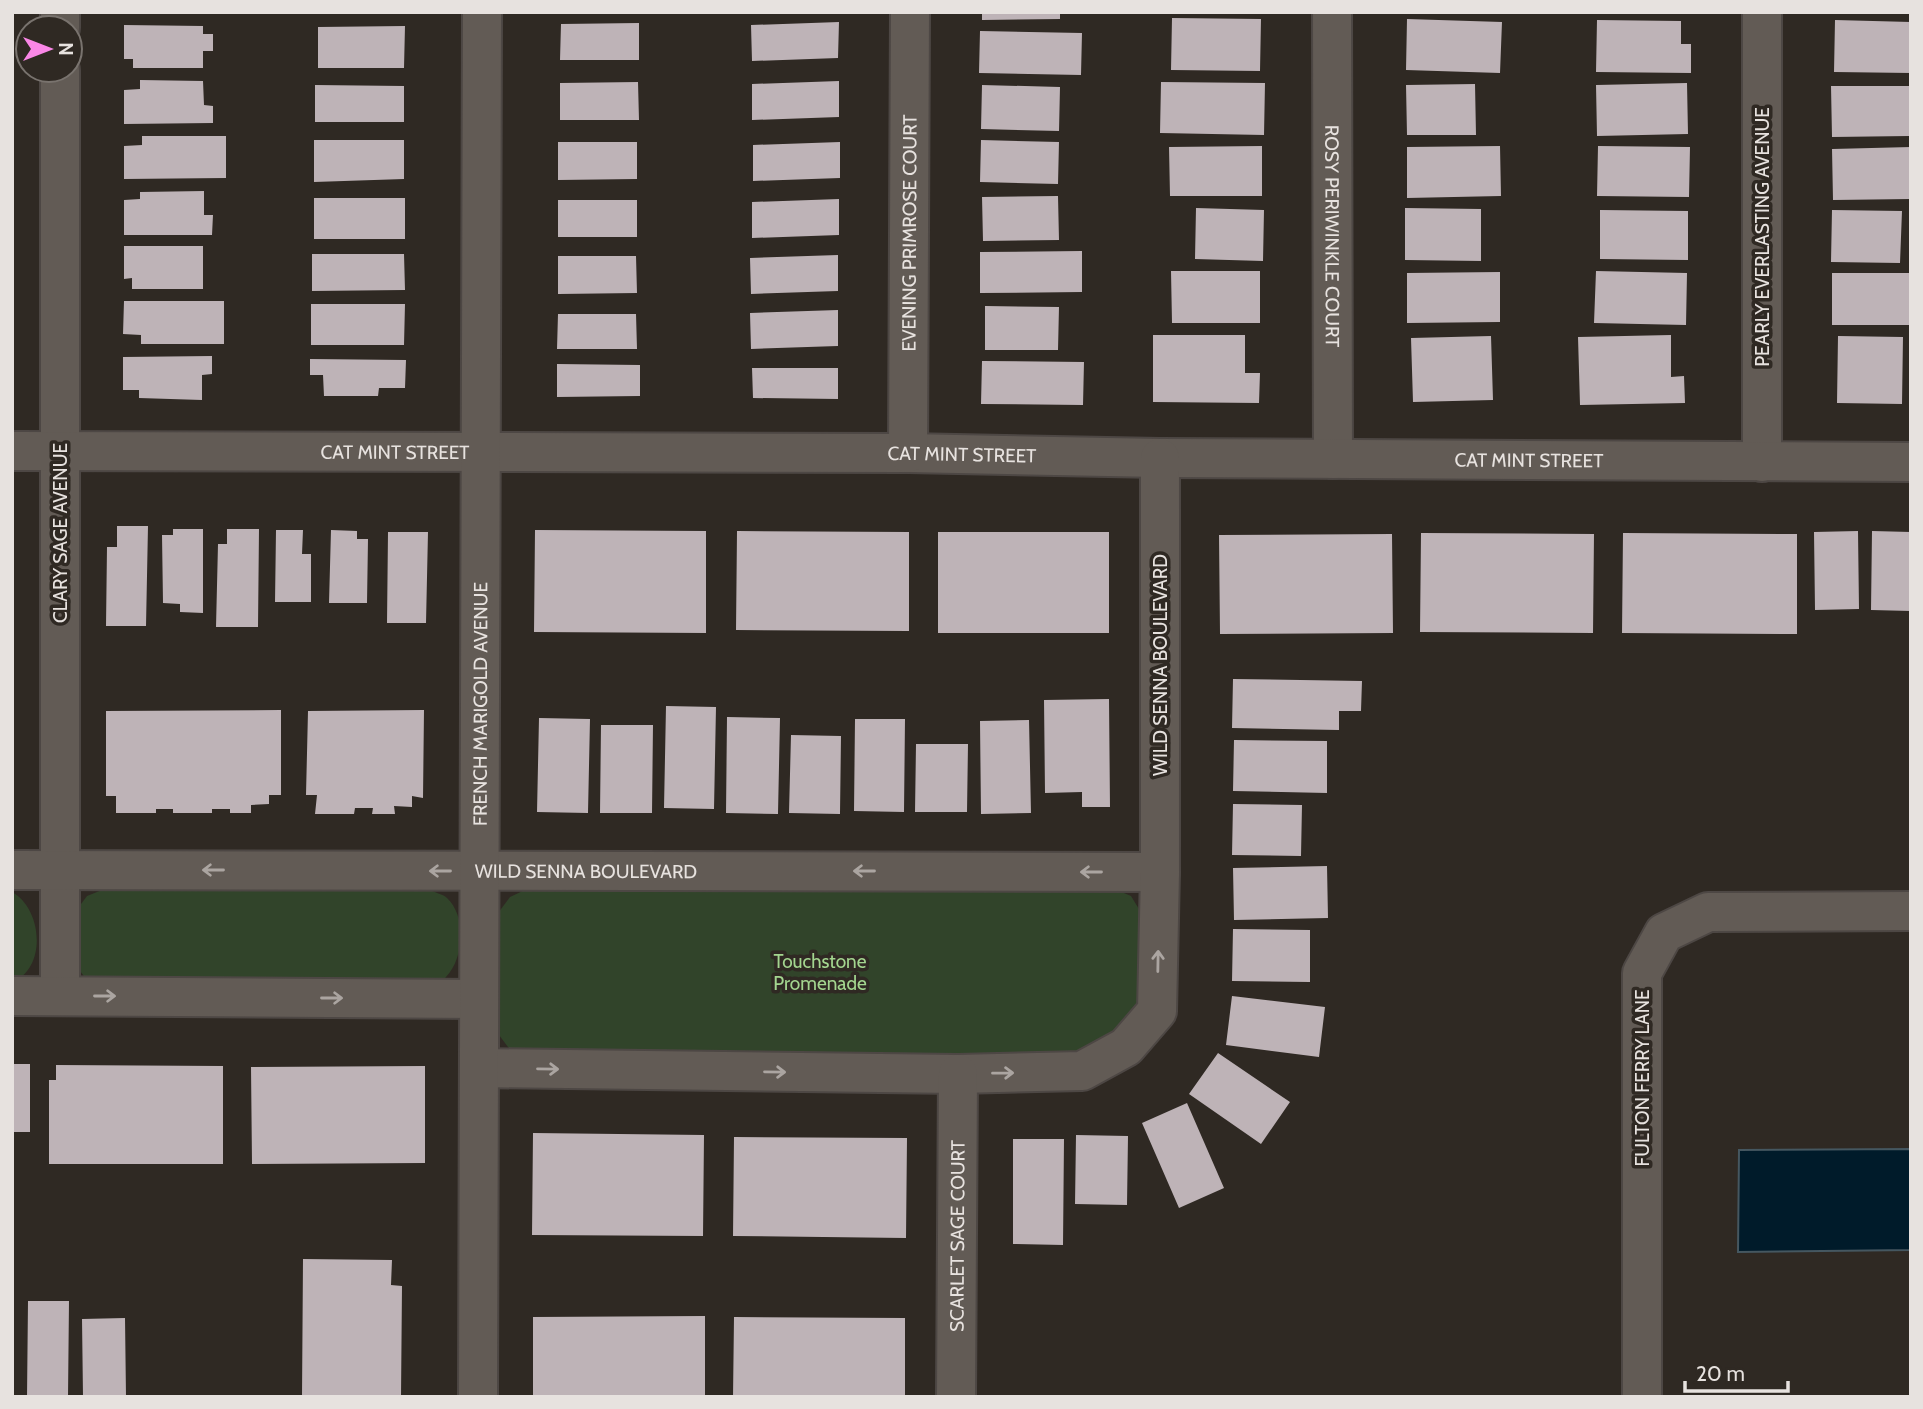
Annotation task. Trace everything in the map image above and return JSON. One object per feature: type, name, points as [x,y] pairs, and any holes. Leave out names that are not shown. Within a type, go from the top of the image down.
[{"type":"street","name":"FRENCH MARIGOLD AVENUE","points":[[478,1397],[482,12]]},
{"type":"street","name":"EVENING PRIMROSE COURT","points":[[908,453],[910,12]]},
{"type":"street","name":"ROSY PERIWINKLE COURT","points":[[1332,12],[1333,459]]},
{"type":"street","name":"PEARLY EVERLASTING AVENUE","points":[[1762,12],[1762,462]]},
{"type":"street","name":"CLARY SAGE AVENUE","points":[[61,84],[61,996]]},
{"type":"street","name":"CAT MINT STREET","points":[[12,451],[908,453],[1160,458],[1911,462]]},
{"type":"street","name":"WILD SENNA BOULEVARD","points":[[479,1068],[958,1074],[1082,1071],[1126,1047],[1157,1011],[1160,872],[1160,458]]},
{"type":"street","name":"WILD SENNA BOULEVARD","points":[[12,870],[1160,872]]},
{"type":"street","name":"FULTON FERRY LANE","points":[[1643,1397],[1642,973],[1664,933],[1709,912],[1911,911]]},
{"type":"street","points":[[12,996],[479,999]]},
{"type":"street","name":"SCARLET SAGE COURT","points":[[956,1397],[958,1074]]},
{"type":"green space","points":[[107,888],[427,889],[445,897],[453,906],[460,926],[460,949],[446,977],[426,986],[86,979],[75,964],[75,912],[87,896]]},
{"type":"green space","name":"Touchstone Promenade","points":[[529,888],[1112,888],[1131,896],[1142,914],[1143,1006],[1118,1036],[1079,1055],[530,1055],[511,1051],[499,1035],[495,1015],[498,913],[510,897]]},
{"type":"green space","points":[[12,892],[30,911],[37,938],[31,965],[23,975],[12,982]]},
{"type":"water","points":[[1911,1149],[1911,1250],[1738,1252],[1739,1150]]},
{"type":"building","points":[[982,12],[1060,12],[1060,19],[982,20]]},
{"type":"building","points":[[1172,18],[1261,19],[1260,71],[1171,70]]},
{"type":"building","points":[[1407,19],[1502,22],[1500,73],[1406,70]]},
{"type":"building","points":[[1597,20],[1681,21],[1681,44],[1691,44],[1691,73],[1596,72]]},
{"type":"building","points":[[1835,20],[1911,22],[1911,73],[1834,72]]},
{"type":"building","points":[[839,22],[838,58],[752,61],[751,25]]},
{"type":"building","points":[[639,23],[639,60],[560,60],[561,24]]},
{"type":"building","points":[[124,25],[203,26],[203,34],[213,34],[213,51],[203,51],[203,68],[133,68],[133,59],[124,59]]},
{"type":"building","points":[[405,26],[404,68],[318,68],[318,27]]},
{"type":"building","points":[[980,31],[1082,33],[1081,75],[979,73]]},
{"type":"building","points":[[140,80],[203,81],[204,105],[213,106],[213,123],[124,124],[124,90],[140,89]]},
{"type":"building","points":[[839,81],[839,117],[752,120],[752,84]]},
{"type":"building","points":[[638,82],[639,120],[560,120],[560,83]]},
{"type":"building","points":[[1161,82],[1265,83],[1264,135],[1160,133]]},
{"type":"building","points":[[1687,83],[1688,134],[1597,136],[1596,85]]},
{"type":"building","points":[[1475,84],[1476,135],[1407,135],[1406,85]]},
{"type":"building","points":[[315,85],[404,86],[404,122],[315,122]]},
{"type":"building","points":[[982,85],[1060,87],[1059,131],[981,129]]},
{"type":"building","points":[[1831,86],[1910,86],[1910,136],[1832,137]]},
{"type":"building","points":[[142,136],[226,136],[226,178],[124,179],[124,146],[142,145]]},
{"type":"building","points":[[314,140],[404,140],[404,179],[314,182]]},
{"type":"building","points":[[981,140],[1059,142],[1058,184],[980,182]]},
{"type":"building","points":[[558,142],[637,142],[637,179],[558,180]]},
{"type":"building","points":[[840,142],[840,178],[753,181],[753,145]]},
{"type":"building","points":[[1262,146],[1262,196],[1170,196],[1169,147]]},
{"type":"building","points":[[1500,146],[1501,196],[1407,198],[1407,147]]},
{"type":"building","points":[[1598,146],[1690,147],[1689,197],[1597,196]]},
{"type":"building","points":[[1911,147],[1911,199],[1833,200],[1832,149]]},
{"type":"building","points":[[204,191],[204,215],[213,215],[212,235],[124,235],[124,200],[140,199],[140,192]]},
{"type":"building","points":[[1058,196],[1059,240],[983,241],[982,197]]},
{"type":"building","points":[[314,198],[405,198],[405,239],[314,239]]},
{"type":"building","points":[[839,199],[839,235],[752,238],[752,202]]},
{"type":"building","points":[[558,200],[637,200],[637,237],[558,237]]},
{"type":"building","points":[[1196,208],[1264,210],[1263,261],[1195,259]]},
{"type":"building","points":[[1405,208],[1481,209],[1481,261],[1405,260]]},
{"type":"building","points":[[1600,210],[1688,211],[1688,260],[1600,259]]},
{"type":"building","points":[[1832,210],[1902,211],[1900,263],[1831,262]]},
{"type":"building","points":[[124,246],[203,246],[203,289],[132,289],[132,278],[124,279]]},
{"type":"building","points":[[1082,251],[1082,292],[980,293],[980,252]]},
{"type":"building","points":[[312,254],[404,254],[405,290],[312,291]]},
{"type":"building","points":[[838,255],[838,291],[751,294],[750,258]]},
{"type":"building","points":[[558,256],[636,256],[637,293],[558,294]]},
{"type":"building","points":[[1171,271],[1260,271],[1260,323],[1172,323]]},
{"type":"building","points":[[1596,271],[1687,273],[1686,325],[1594,323]]},
{"type":"building","points":[[1500,272],[1500,322],[1407,323],[1407,273]]},
{"type":"building","points":[[1832,273],[1911,273],[1911,325],[1832,325]]},
{"type":"building","points":[[124,301],[224,301],[224,344],[141,344],[141,335],[123,334]]},
{"type":"building","points":[[311,304],[405,304],[404,345],[311,345]]},
{"type":"building","points":[[985,306],[1059,307],[1058,350],[985,350]]},
{"type":"building","points":[[838,310],[838,346],[751,349],[750,313]]},
{"type":"building","points":[[558,314],[636,314],[637,349],[557,349]]},
{"type":"building","points":[[1153,335],[1245,335],[1245,373],[1260,373],[1259,403],[1153,402]]},
{"type":"building","points":[[1671,335],[1671,377],[1684,376],[1685,403],[1580,405],[1578,337]]},
{"type":"building","points":[[1491,336],[1493,400],[1413,402],[1411,338]]},
{"type":"building","points":[[1838,336],[1903,337],[1902,404],[1837,403]]},
{"type":"building","points":[[212,356],[212,374],[202,375],[202,400],[139,398],[139,390],[123,390],[123,357]]},
{"type":"building","points":[[310,359],[406,360],[405,388],[379,388],[378,396],[324,396],[323,375],[310,375]]},
{"type":"building","points":[[982,361],[1084,362],[1083,405],[981,404]]},
{"type":"building","points":[[557,364],[640,365],[640,396],[557,397]]},
{"type":"building","points":[[752,368],[838,368],[838,399],[753,398]]},
{"type":"building","points":[[117,526],[148,526],[146,626],[106,626],[107,547],[117,547]]},
{"type":"building","points":[[173,529],[203,529],[203,613],[180,612],[180,604],[163,603],[162,535],[173,535]]},
{"type":"building","points":[[227,529],[259,529],[258,627],[216,627],[218,544],[227,544]]},
{"type":"building","points":[[276,530],[303,530],[302,554],[311,554],[311,602],[275,602]]},
{"type":"building","points":[[331,530],[357,531],[357,539],[368,539],[367,603],[329,603]]},
{"type":"building","points":[[535,530],[706,531],[706,633],[534,632]]},
{"type":"building","points":[[737,531],[909,532],[909,631],[736,630]]},
{"type":"building","points":[[1858,531],[1859,609],[1815,610],[1814,532]]},
{"type":"building","points":[[1872,531],[1911,532],[1911,611],[1871,610]]},
{"type":"building","points":[[388,532],[428,532],[426,623],[387,623]]},
{"type":"building","points":[[938,532],[1109,532],[1109,633],[938,633]]},
{"type":"building","points":[[1421,533],[1594,534],[1593,633],[1420,632]]},
{"type":"building","points":[[1623,533],[1797,534],[1797,634],[1622,633]]},
{"type":"building","points":[[1392,534],[1393,633],[1220,634],[1219,535]]},
{"type":"building","points":[[1233,679],[1362,681],[1361,711],[1339,711],[1339,730],[1232,728]]},
{"type":"building","points":[[1109,699],[1110,807],[1082,807],[1082,792],[1045,793],[1044,700]]},
{"type":"building","points":[[666,706],[716,707],[714,809],[664,808]]},
{"type":"building","points":[[281,710],[281,795],[269,795],[269,804],[251,805],[251,813],[230,813],[230,809],[212,809],[212,813],[173,813],[173,809],[156,809],[156,813],[116,813],[116,796],[106,796],[106,711]]},
{"type":"building","points":[[424,710],[423,798],[412,796],[412,807],[394,806],[395,814],[372,814],[373,808],[355,808],[354,814],[315,814],[317,795],[306,795],[308,711]]},
{"type":"building","points":[[727,717],[780,718],[778,814],[726,813]]},
{"type":"building","points":[[539,718],[590,719],[588,813],[537,812]]},
{"type":"building","points":[[855,719],[905,719],[904,812],[854,811]]},
{"type":"building","points":[[1029,720],[1031,813],[981,814],[980,721]]},
{"type":"building","points":[[601,725],[653,725],[652,813],[600,813]]},
{"type":"building","points":[[791,735],[841,736],[840,814],[789,813]]},
{"type":"building","points":[[1234,740],[1327,741],[1327,793],[1233,791]]},
{"type":"building","points":[[916,744],[968,744],[967,812],[915,812]]},
{"type":"building","points":[[1233,804],[1302,805],[1301,856],[1232,855]]},
{"type":"building","points":[[1327,866],[1328,918],[1234,920],[1233,868]]},
{"type":"building","points":[[1233,929],[1310,930],[1310,982],[1232,981]]},
{"type":"building","points":[[1232,996],[1325,1007],[1319,1057],[1226,1045]]},
{"type":"building","points":[[1218,1053],[1290,1102],[1261,1144],[1189,1094]]},
{"type":"building","points":[[12,1064],[30,1064],[30,1132],[12,1132]]},
{"type":"building","points":[[56,1065],[223,1066],[223,1164],[49,1164],[49,1080],[56,1080]]},
{"type":"building","points":[[425,1066],[425,1163],[252,1164],[251,1067]]},
{"type":"building","points":[[1187,1103],[1224,1188],[1179,1208],[1142,1123]]},
{"type":"building","points":[[533,1133],[704,1135],[703,1236],[532,1235]]},
{"type":"building","points":[[1076,1135],[1128,1136],[1127,1205],[1075,1204]]},
{"type":"building","points":[[734,1137],[907,1138],[906,1238],[733,1236]]},
{"type":"building","points":[[1013,1139],[1064,1139],[1063,1245],[1013,1244]]},
{"type":"building","points":[[303,1259],[392,1260],[391,1285],[402,1286],[401,1397],[302,1397]]},
{"type":"building","points":[[28,1301],[69,1301],[68,1397],[27,1397]]},
{"type":"building","points":[[705,1316],[705,1397],[533,1397],[533,1317]]},
{"type":"building","points":[[734,1317],[905,1318],[905,1397],[733,1397]]},
{"type":"building","points":[[125,1318],[126,1397],[83,1397],[82,1319]]}]
